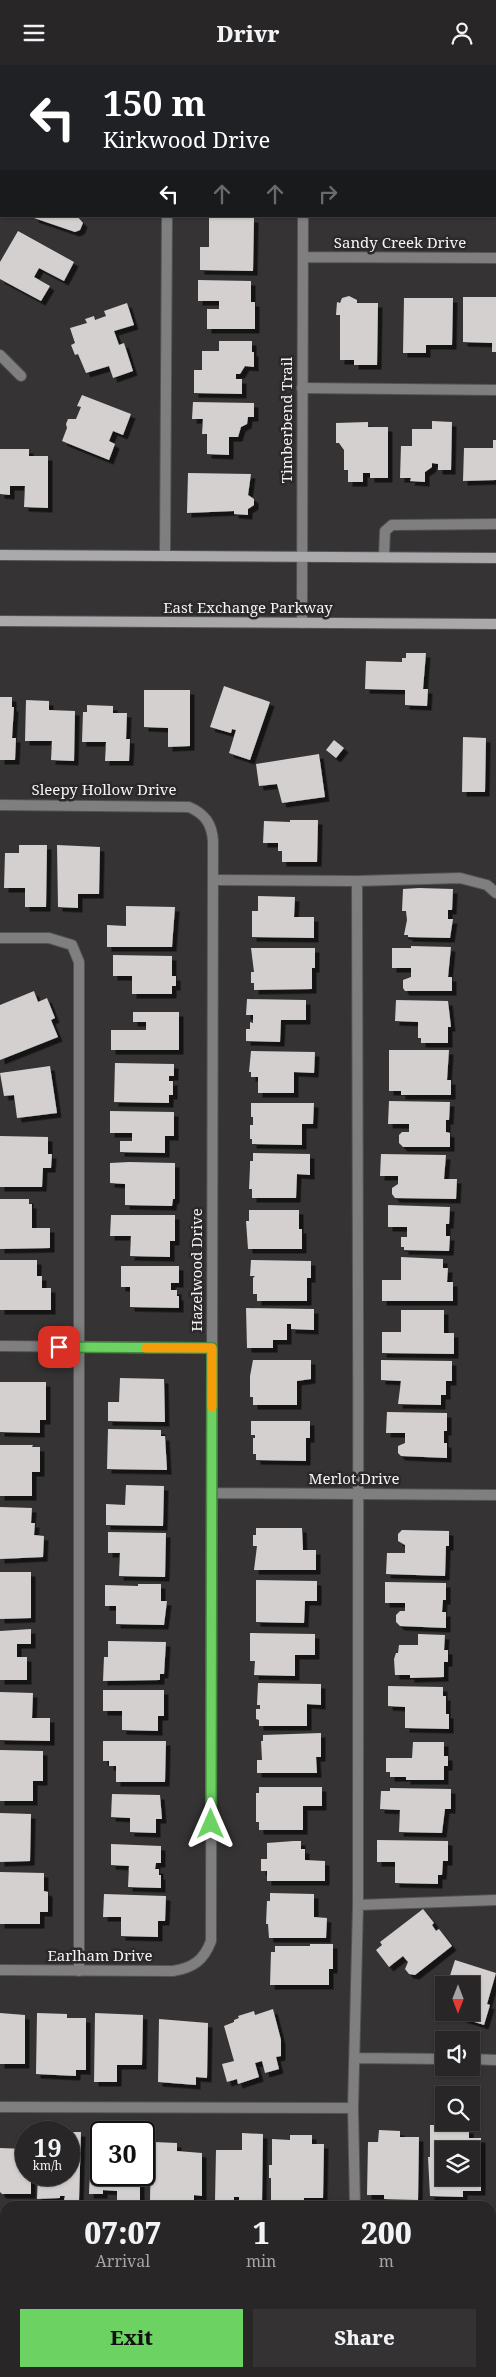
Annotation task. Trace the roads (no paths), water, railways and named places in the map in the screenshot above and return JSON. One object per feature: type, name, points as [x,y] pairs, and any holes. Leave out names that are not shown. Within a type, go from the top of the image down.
[{"type":"main road","points":[[0,555],[302,555],[496,558]]},
{"type":"main road","name":"East Exchange Parkway","points":[[0,621],[496,625]]},
{"type":"street","points":[[165,555],[168,217]]},
{"type":"street","name":"Timberbend Trail","points":[[302,623],[303,217]]},
{"type":"street","name":"Sandy Creek Drive","points":[[303,257],[496,258]]},
{"type":"street","points":[[0,355],[21,376]]},
{"type":"street","points":[[302,389],[496,390]]},
{"type":"street","points":[[384,556],[383,542],[385,531],[392,525],[496,524]]},
{"type":"street","name":"Sleepy Hollow Drive","points":[[0,805],[178,805],[189,807],[204,817]]},
{"type":"street","name":"Hazelwood Drive","points":[[198,1963],[206,1953],[211,1941],[213,880],[212,830],[204,817]]},
{"type":"street","points":[[213,880],[357,881],[460,878],[487,885],[496,893]]},
{"type":"street","points":[[355,2201],[353,2107],[358,1905],[357,1494],[360,1191],[357,881]]},
{"type":"street","points":[[0,938],[49,938],[72,945],[79,962],[79,1971]]},
{"type":"street","points":[[0,1347],[212,1348]]},
{"type":"street","name":"Merlot Drive","points":[[212,1493],[496,1495]]},
{"type":"street","points":[[358,1905],[496,1901]]},
{"type":"street","name":"Earlham Drive","points":[[0,1970],[173,1971],[186,1969],[198,1963]]},
{"type":"street","points":[[355,2058],[435,2059]]},
{"type":"street","points":[[480,2059],[496,2060]]},
{"type":"street","points":[[0,2107],[353,2107]]}]
